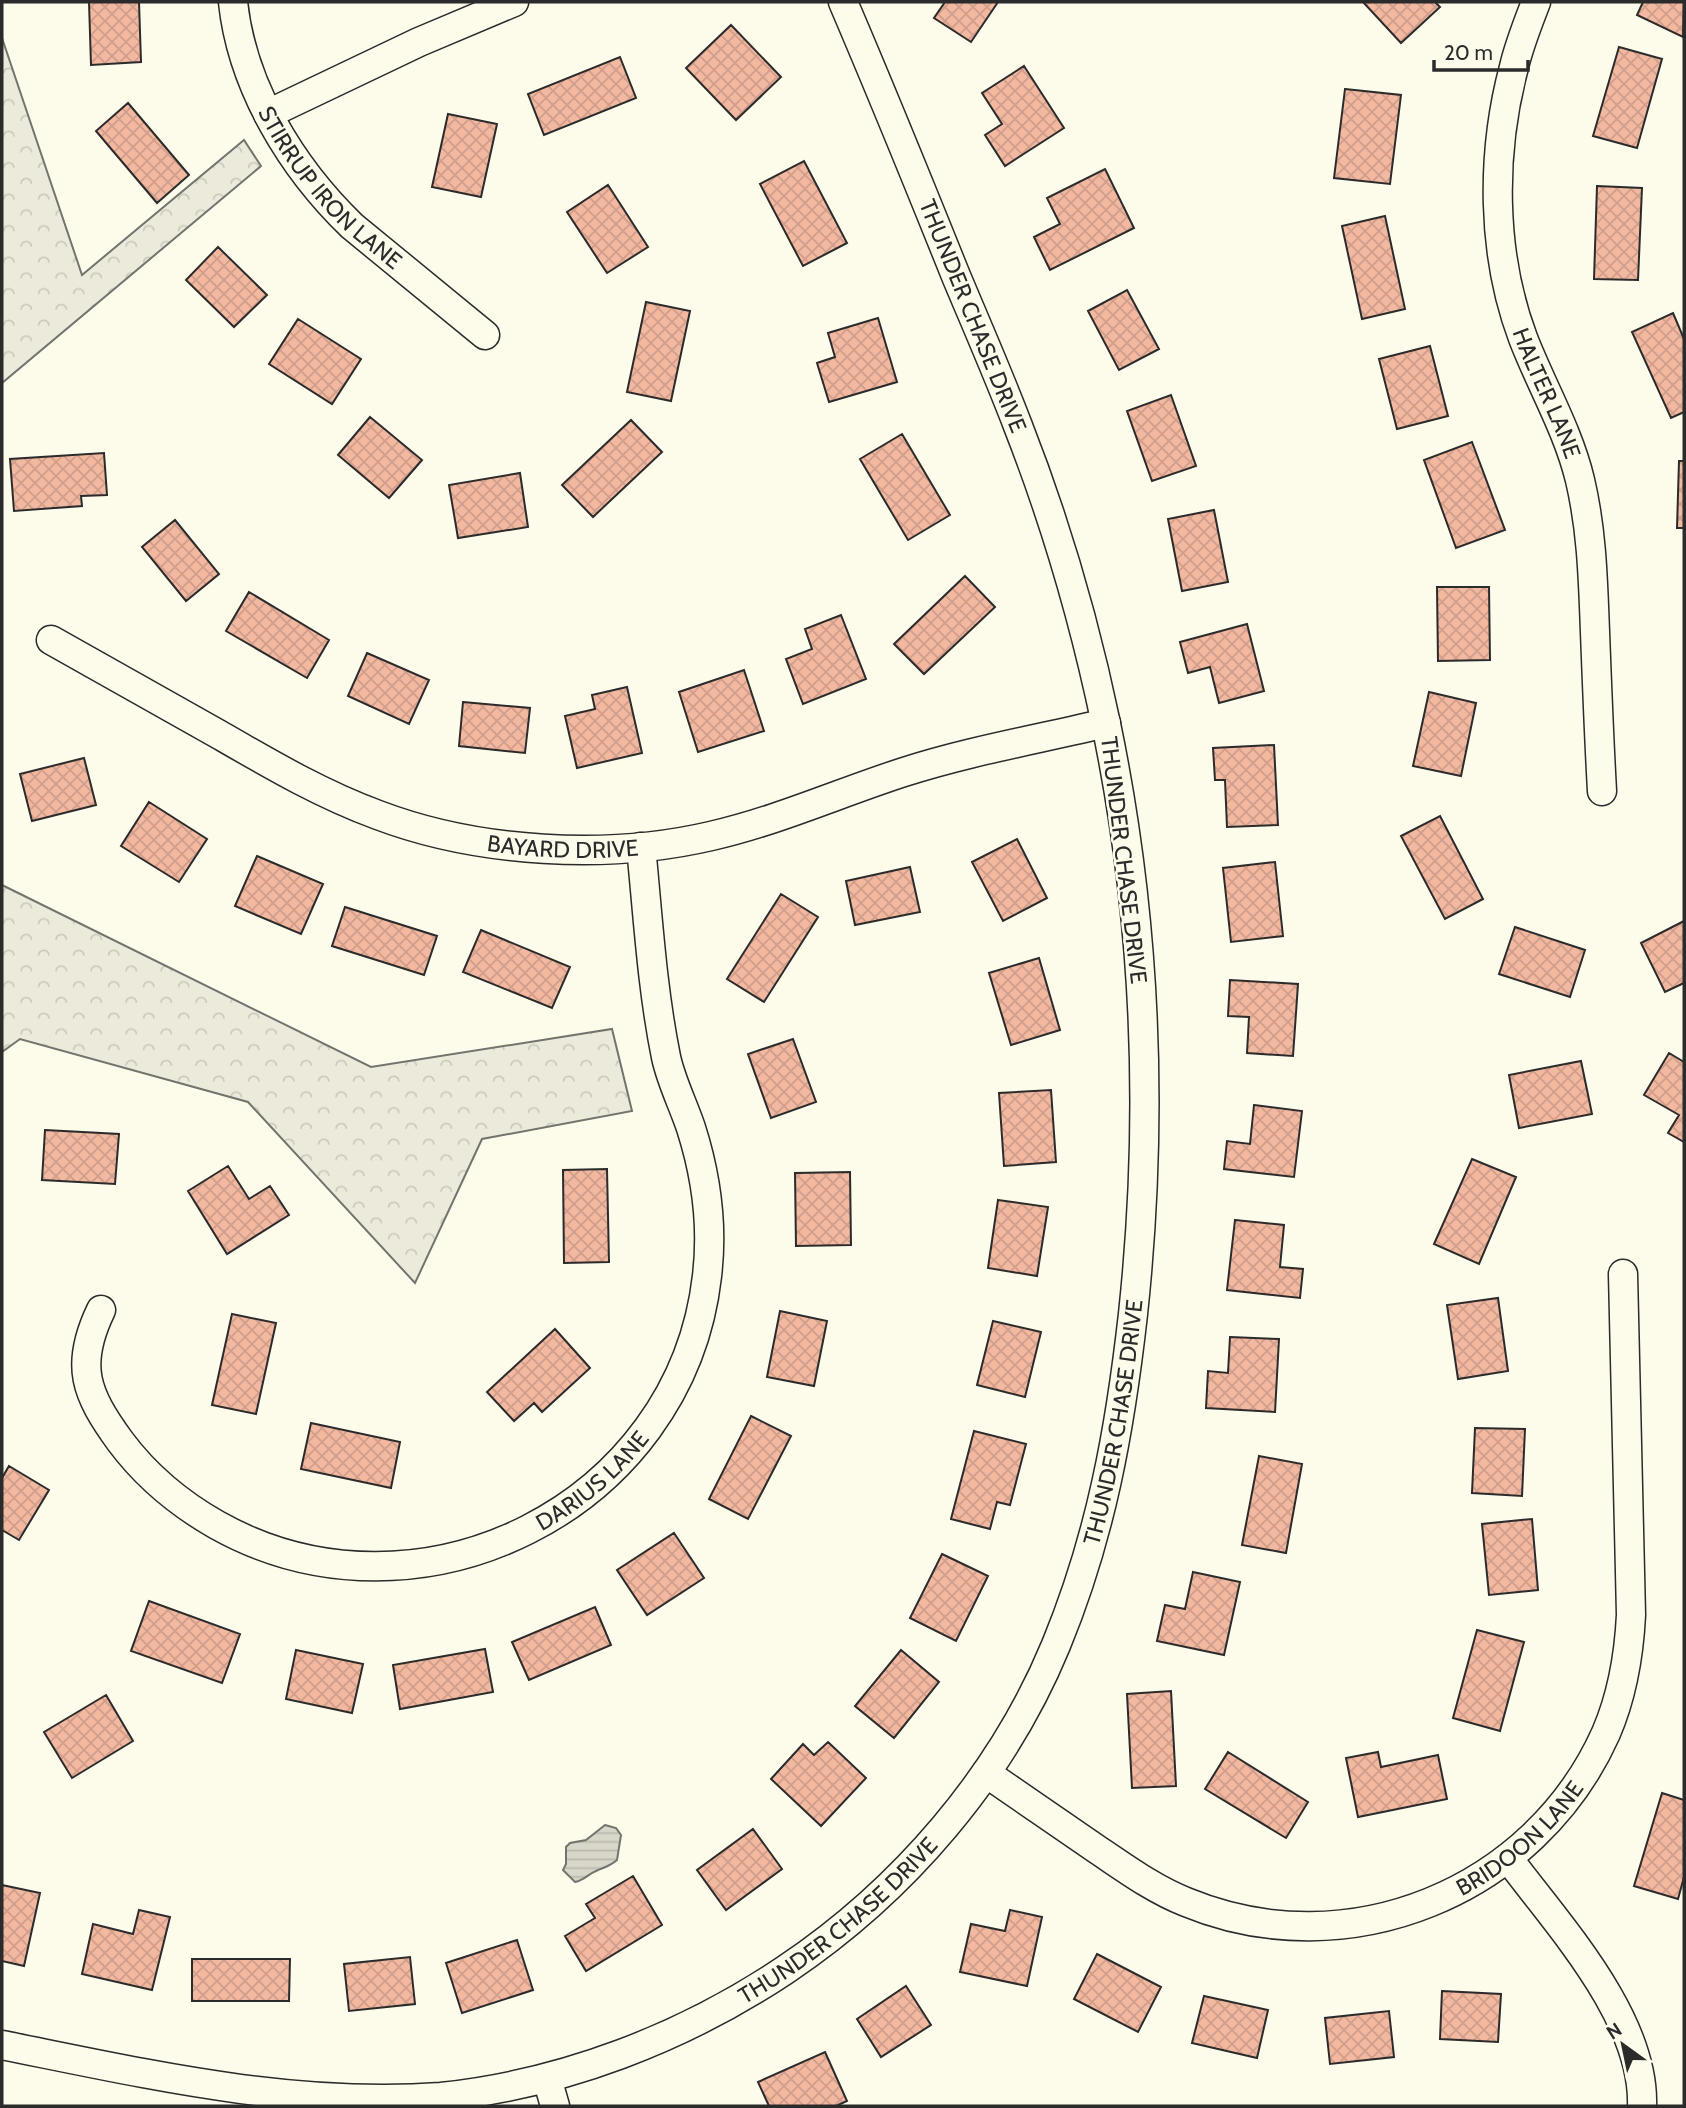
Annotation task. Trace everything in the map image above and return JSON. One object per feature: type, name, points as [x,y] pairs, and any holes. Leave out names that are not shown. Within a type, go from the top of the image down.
[{"type":"street","name":"STIRRUP IRON LANE","points":[[233,2],[247,62],[268,114],[297,162],[332,207],[352,226],[485,335]]},
{"type":"street","points":[[268,114],[419,42],[514,2]]},
{"type":"street","name":"THUNDER CHASE DRIVE","points":[[2,2045],[235,2091],[359,2101],[442,2097],[547,2078],[612,2058],[691,2025],[754,1991],[818,1948],[878,1898],[931,1844],[986,1773],[1023,1714],[1055,1650],[1086,1566],[1103,1505],[1127,1366],[1142,1233],[1144,1086],[1139,958],[1122,808],[1106,723],[1058,537],[1020,429],[843,2]]},
{"type":"street","name":"HALTER LANE","points":[[1536,2],[1514,65],[1502,121],[1498,175],[1500,231],[1508,285],[1522,336],[1560,421],[1579,477],[1591,535],[1602,791]]},
{"type":"street","name":"BAYARD DRIVE","points":[[51,640],[308,786],[379,816],[435,833],[497,844],[569,850],[641,847],[710,836],[784,816],[904,772],[1106,723]]},
{"type":"street","name":"DARIUS LANE","points":[[101,1310],[90,1333],[85,1357],[88,1385],[98,1410],[129,1452],[164,1488],[195,1513],[243,1539],[294,1557],[348,1566],[388,1567],[430,1563],[484,1550],[536,1527],[572,1504],[604,1478],[634,1446],[664,1401],[685,1359],[699,1317],[707,1275],[708,1215],[702,1172],[691,1128],[668,1063],[659,1023],[641,847]]},
{"type":"street","name":"BRIDOON LANE","points":[[986,1773],[1149,1885],[1187,1903],[1267,1923],[1306,1926],[1346,1924],[1403,1913],[1457,1892],[1508,1858],[1537,1832],[1578,1783],[1593,1758],[1616,1705],[1629,1652],[1631,1603],[1623,1275]]},
{"type":"street","points":[[1508,1858],[1611,1999],[1633,2051],[1640,2078],[1642,2106]]},
{"type":"street","points":[[547,2078],[555,2106]]},
{"type":"green space","points":[[2,38],[82,275],[244,140],[261,166],[2,383]]},
{"type":"green space","points":[[2,885],[371,1067],[612,1029],[632,1111],[482,1139],[415,1283],[248,1102],[20,1039],[2,1052]]},
{"type":"shaded area","points":[[605,1825],[616,1828],[621,1835],[617,1860],[575,1882],[563,1870],[566,1864],[566,1847],[570,1843],[586,1840]]},
{"type":"building","points":[[89,2],[139,2],[141,62],[91,65]]},
{"type":"building","points":[[945,2],[998,2],[971,42],[934,18]]},
{"type":"building","points":[[1363,2],[1435,2],[1440,7],[1401,43]]},
{"type":"building","points":[[1643,2],[1684,2],[1683,37],[1637,15]]},
{"type":"building","points":[[731,25],[781,77],[736,120],[686,68]]},
{"type":"building","points":[[1619,47],[1662,59],[1637,148],[1593,136]]},
{"type":"building","points":[[620,57],[636,98],[544,135],[528,94]]},
{"type":"building","points":[[1024,66],[1064,128],[1005,166],[985,135],[1002,124],[982,93]]},
{"type":"building","points":[[1345,89],[1401,95],[1390,184],[1334,178]]},
{"type":"building","points":[[128,103],[189,175],[157,203],[96,131]]},
{"type":"building","points":[[448,114],[497,124],[481,197],[432,187]]},
{"type":"building","points":[[804,161],[847,243],[803,266],[760,184]]},
{"type":"building","points":[[1105,169],[1134,228],[1050,270],[1034,237],[1060,224],[1047,198]]},
{"type":"building","points":[[608,185],[648,247],[607,273],[567,212]]},
{"type":"building","points":[[1597,186],[1642,188],[1638,280],[1594,279]]},
{"type":"building","points":[[1385,216],[1405,309],[1362,319],[1342,226]]},
{"type":"building","points":[[218,247],[267,295],[234,327],[186,280]]},
{"type":"building","points":[[1127,290],[1159,349],[1119,370],[1088,311]]},
{"type":"building","points":[[646,302],[690,311],[671,401],[627,392]]},
{"type":"building","points":[[1673,313],[1684,339],[1684,412],[1671,418],[1632,332]]},
{"type":"building","points":[[878,318],[897,382],[829,402],[817,363],[835,357],[828,333]]},
{"type":"building","points":[[298,319],[361,359],[332,404],[269,364]]},
{"type":"building","points":[[1430,346],[1448,416],[1397,429],[1379,359]]},
{"type":"building","points":[[1171,395],[1196,466],[1152,481],[1127,411]]},
{"type":"building","points":[[370,417],[422,460],[389,498],[338,455]]},
{"type":"building","points":[[631,420],[662,452],[593,517],[562,485]]},
{"type":"building","points":[[902,434],[950,515],[908,540],[860,459]]},
{"type":"building","points":[[1472,442],[1505,530],[1456,548],[1424,460]]},
{"type":"building","points":[[104,453],[107,495],[81,496],[82,506],[14,511],[10,459]]},
{"type":"building","points":[[1679,461],[1684,461],[1684,528],[1677,528]]},
{"type":"building","points":[[520,473],[528,527],[458,538],[449,485]]},
{"type":"building","points":[[1214,510],[1228,582],[1182,591],[1168,519]]},
{"type":"building","points":[[175,520],[219,574],[186,601],[142,547]]},
{"type":"building","points":[[965,576],[995,607],[924,674],[894,644]]},
{"type":"building","points":[[1437,587],[1489,587],[1490,660],[1438,661]]},
{"type":"building","points":[[249,592],[329,640],[307,678],[226,631]]},
{"type":"building","points":[[841,615],[866,679],[803,704],[786,659],[812,649],[805,629]]},
{"type":"building","points":[[1247,624],[1264,691],[1219,703],[1210,667],[1188,673],[1180,642]]},
{"type":"building","points":[[367,653],[429,680],[409,724],[348,696]]},
{"type":"building","points":[[744,670],[764,731],[698,752],[679,692]]},
{"type":"building","points":[[627,687],[642,753],[577,768],[565,716],[595,709],[592,695]]},
{"type":"building","points":[[1429,692],[1476,703],[1461,776],[1413,766]]},
{"type":"building","points":[[463,702],[530,708],[525,753],[459,746]]},
{"type":"building","points":[[1274,745],[1278,825],[1227,827],[1225,780],[1215,780],[1213,748]]},
{"type":"building","points":[[84,758],[96,805],[32,821],[20,774]]},
{"type":"building","points":[[149,802],[207,839],[179,882],[121,846]]},
{"type":"building","points":[[1440,816],[1483,899],[1445,919],[1401,836]]},
{"type":"building","points":[[1017,839],[1047,898],[1003,921],[972,862]]},
{"type":"building","points":[[257,856],[323,884],[301,934],[235,906]]},
{"type":"building","points":[[1275,862],[1283,936],[1231,942],[1223,868]]},
{"type":"building","points":[[910,867],[920,912],[855,925],[846,881]]},
{"type":"building","points":[[781,894],[818,917],[764,1002],[727,979]]},
{"type":"building","points":[[345,907],[437,936],[424,975],[332,946]]},
{"type":"building","points":[[1684,921],[1684,983],[1665,992],[1641,943]]},
{"type":"building","points":[[1515,927],[1585,950],[1570,997],[1499,974]]},
{"type":"building","points":[[481,930],[570,967],[552,1008],[463,972]]},
{"type":"building","points":[[1039,958],[1060,1030],[1011,1045],[989,973]]},
{"type":"building","points":[[1230,980],[1298,984],[1293,1056],[1247,1053],[1249,1017],[1228,1016]]},
{"type":"building","points":[[793,1039],[816,1102],[771,1118],[748,1054]]},
{"type":"building","points":[[1669,1053],[1684,1062],[1684,1142],[1668,1133],[1679,1115],[1644,1095]]},
{"type":"building","points":[[1581,1061],[1592,1114],[1519,1128],[1509,1075]]},
{"type":"building","points":[[1051,1090],[1056,1162],[1004,1166],[999,1093]]},
{"type":"building","points":[[1254,1105],[1302,1111],[1294,1177],[1224,1169],[1227,1141],[1250,1144]]},
{"type":"building","points":[[45,1130],[119,1134],[115,1184],[42,1180]]},
{"type":"building","points":[[1472,1159],[1516,1177],[1479,1264],[1434,1244]]},
{"type":"building","points":[[228,1166],[249,1199],[270,1186],[289,1215],[227,1254],[188,1191]]},
{"type":"building","points":[[607,1169],[609,1262],[564,1263],[563,1170]]},
{"type":"building","points":[[850,1172],[851,1245],[796,1246],[795,1173]]},
{"type":"building","points":[[998,1200],[1048,1207],[1037,1276],[988,1268]]},
{"type":"building","points":[[1235,1220],[1284,1225],[1280,1267],[1303,1269],[1300,1298],[1227,1290]]},
{"type":"building","points":[[1498,1298],[1508,1371],[1458,1379],[1447,1305]]},
{"type":"building","points":[[780,1311],[827,1321],[814,1386],[767,1377]]},
{"type":"building","points":[[232,1314],[276,1323],[256,1414],[212,1405]]},
{"type":"building","points":[[993,1321],[1041,1332],[1025,1397],[977,1385]]},
{"type":"building","points":[[555,1329],[590,1368],[542,1412],[534,1403],[514,1421],[487,1392]]},
{"type":"building","points":[[1230,1337],[1279,1339],[1275,1412],[1206,1408],[1208,1371],[1228,1373]]},
{"type":"building","points":[[751,1416],[791,1436],[748,1519],[709,1499]]},
{"type":"building","points":[[311,1423],[400,1442],[391,1488],[301,1469]]},
{"type":"building","points":[[1475,1428],[1525,1429],[1522,1496],[1472,1493]]},
{"type":"building","points":[[974,1431],[1026,1444],[1010,1505],[997,1502],[990,1529],[951,1519]]},
{"type":"building","points":[[1259,1456],[1302,1464],[1286,1553],[1242,1545]]},
{"type":"building","points":[[9,1466],[49,1490],[19,1540],[2,1530],[2,1478]]},
{"type":"building","points":[[1532,1519],[1538,1590],[1489,1595],[1482,1524]]},
{"type":"building","points":[[674,1533],[704,1578],[647,1615],[617,1570]]},
{"type":"building","points":[[942,1554],[988,1576],[956,1641],[910,1618]]},
{"type":"building","points":[[1193,1572],[1240,1582],[1224,1655],[1157,1641],[1165,1605],[1185,1609]]},
{"type":"building","points":[[149,1601],[240,1634],[222,1683],[131,1651]]},
{"type":"building","points":[[595,1607],[611,1645],[529,1680],[512,1642]]},
{"type":"building","points":[[1477,1630],[1524,1642],[1500,1731],[1453,1718]]},
{"type":"building","points":[[485,1649],[493,1692],[400,1709],[393,1665]]},
{"type":"building","points":[[296,1650],[363,1664],[352,1713],[286,1699]]},
{"type":"building","points":[[901,1650],[939,1682],[894,1738],[855,1706]]},
{"type":"building","points":[[1171,1691],[1176,1786],[1132,1788],[1127,1694]]},
{"type":"building","points":[[106,1695],[133,1741],[72,1778],[44,1732]]},
{"type":"building","points":[[828,1742],[866,1778],[821,1826],[771,1779],[803,1744],[814,1755]]},
{"type":"building","points":[[1228,1752],[1308,1802],[1286,1838],[1205,1789]]},
{"type":"building","points":[[1378,1752],[1381,1767],[1438,1755],[1447,1799],[1358,1817],[1346,1758]]},
{"type":"building","points":[[1662,1793],[1684,1800],[1684,1877],[1678,1899],[1634,1886]]},
{"type":"building","points":[[753,1829],[782,1869],[726,1910],[697,1870]]},
{"type":"building","points":[[633,1876],[662,1925],[586,1971],[565,1936],[595,1918],[586,1904]]},
{"type":"building","points":[[2,1885],[40,1893],[24,1966],[2,1961]]},
{"type":"building","points":[[139,1910],[170,1917],[152,1990],[82,1974],[93,1924],[133,1934]]},
{"type":"building","points":[[1010,1910],[1042,1917],[1027,1986],[960,1972],[971,1924],[1005,1931]]},
{"type":"building","points":[[517,1940],[533,1990],[462,2013],[446,1963]]},
{"type":"building","points":[[1097,1954],[1161,1987],[1138,2032],[1074,1999]]},
{"type":"building","points":[[410,1957],[415,2004],[349,2011],[344,1964]]},
{"type":"building","points":[[192,1959],[290,1959],[289,2001],[192,2001]]},
{"type":"building","points":[[906,1986],[931,2025],[881,2057],[857,2019]]},
{"type":"building","points":[[1442,1991],[1501,1994],[1498,2042],[1440,2039]]},
{"type":"building","points":[[1204,1996],[1268,2010],[1257,2058],[1192,2043]]},
{"type":"building","points":[[1389,2011],[1394,2057],[1330,2064],[1325,2018]]},
{"type":"building","points":[[825,2052],[847,2101],[836,2106],[769,2106],[758,2082]]}]
